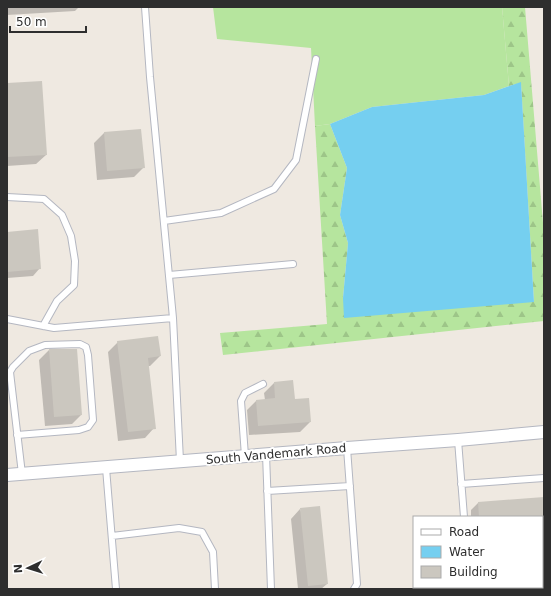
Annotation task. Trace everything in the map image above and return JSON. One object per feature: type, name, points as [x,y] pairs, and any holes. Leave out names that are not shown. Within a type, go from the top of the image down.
[{"type":"street","name":"South Vandemark Road","points":[[7,475],[544,432]]},
{"type":"lane","points":[[145,7],[150,77],[173,318],[180,461]]},
{"type":"lane","points":[[164,220],[221,213],[274,189],[296,160],[316,58]]},
{"type":"lane","points":[[7,197],[44,198],[62,215],[71,236],[75,261],[74,285],[57,301],[44,326]]},
{"type":"lane","points":[[169,275],[293,264]]},
{"type":"lane","points":[[7,319],[54,328],[173,318]]},
{"type":"lane","points":[[17,435],[78,430],[88,427],[93,420],[88,355],[86,348],[80,344],[45,345],[29,351],[10,372],[17,435],[22,474]]},
{"type":"lane","points":[[245,456],[241,401],[245,393],[263,384]]},
{"type":"lane","points":[[458,440],[464,516]]},
{"type":"lane","points":[[347,448],[357,584],[354,589]]},
{"type":"lane","points":[[266,454],[271,589]]},
{"type":"lane","points":[[106,468],[116,589]]},
{"type":"lane","points":[[461,484],[544,478]]},
{"type":"lane","points":[[267,490],[350,486]]},
{"type":"lane","points":[[112,536],[179,528],[202,532],[213,552],[215,589]]},
{"type":"green space","points":[[213,7],[502,7],[509,86],[484,95],[372,107],[330,124],[315,126],[311,48],[217,39]]},
{"type":"green space","points":[[502,7],[525,7],[544,235],[544,321],[223,355],[220,333],[327,324],[315,126],[330,124],[347,168],[340,215],[348,243],[343,298],[534,302],[521,83],[509,86]]},
{"type":"water","points":[[521,82],[534,302],[344,318],[343,298],[348,243],[340,215],[347,168],[330,124],[372,107],[484,95]]},
{"type":"building","points":[[42,81],[47,155],[7,157],[7,83]]},
{"type":"building","points":[[141,129],[145,168],[107,171],[104,132]]},
{"type":"building","points":[[38,229],[41,269],[7,272],[7,232]]},
{"type":"building","points":[[158,336],[161,356],[148,358],[156,429],[128,432],[117,341]]},
{"type":"building","points":[[49,349],[77,349],[82,415],[54,417]]},
{"type":"building","points":[[293,380],[295,399],[309,398],[311,422],[258,426],[256,400],[275,398],[274,382]]},
{"type":"building","points":[[544,497],[544,517],[479,516],[478,502]]},
{"type":"building","points":[[320,506],[328,584],[308,586],[300,508]]}]
